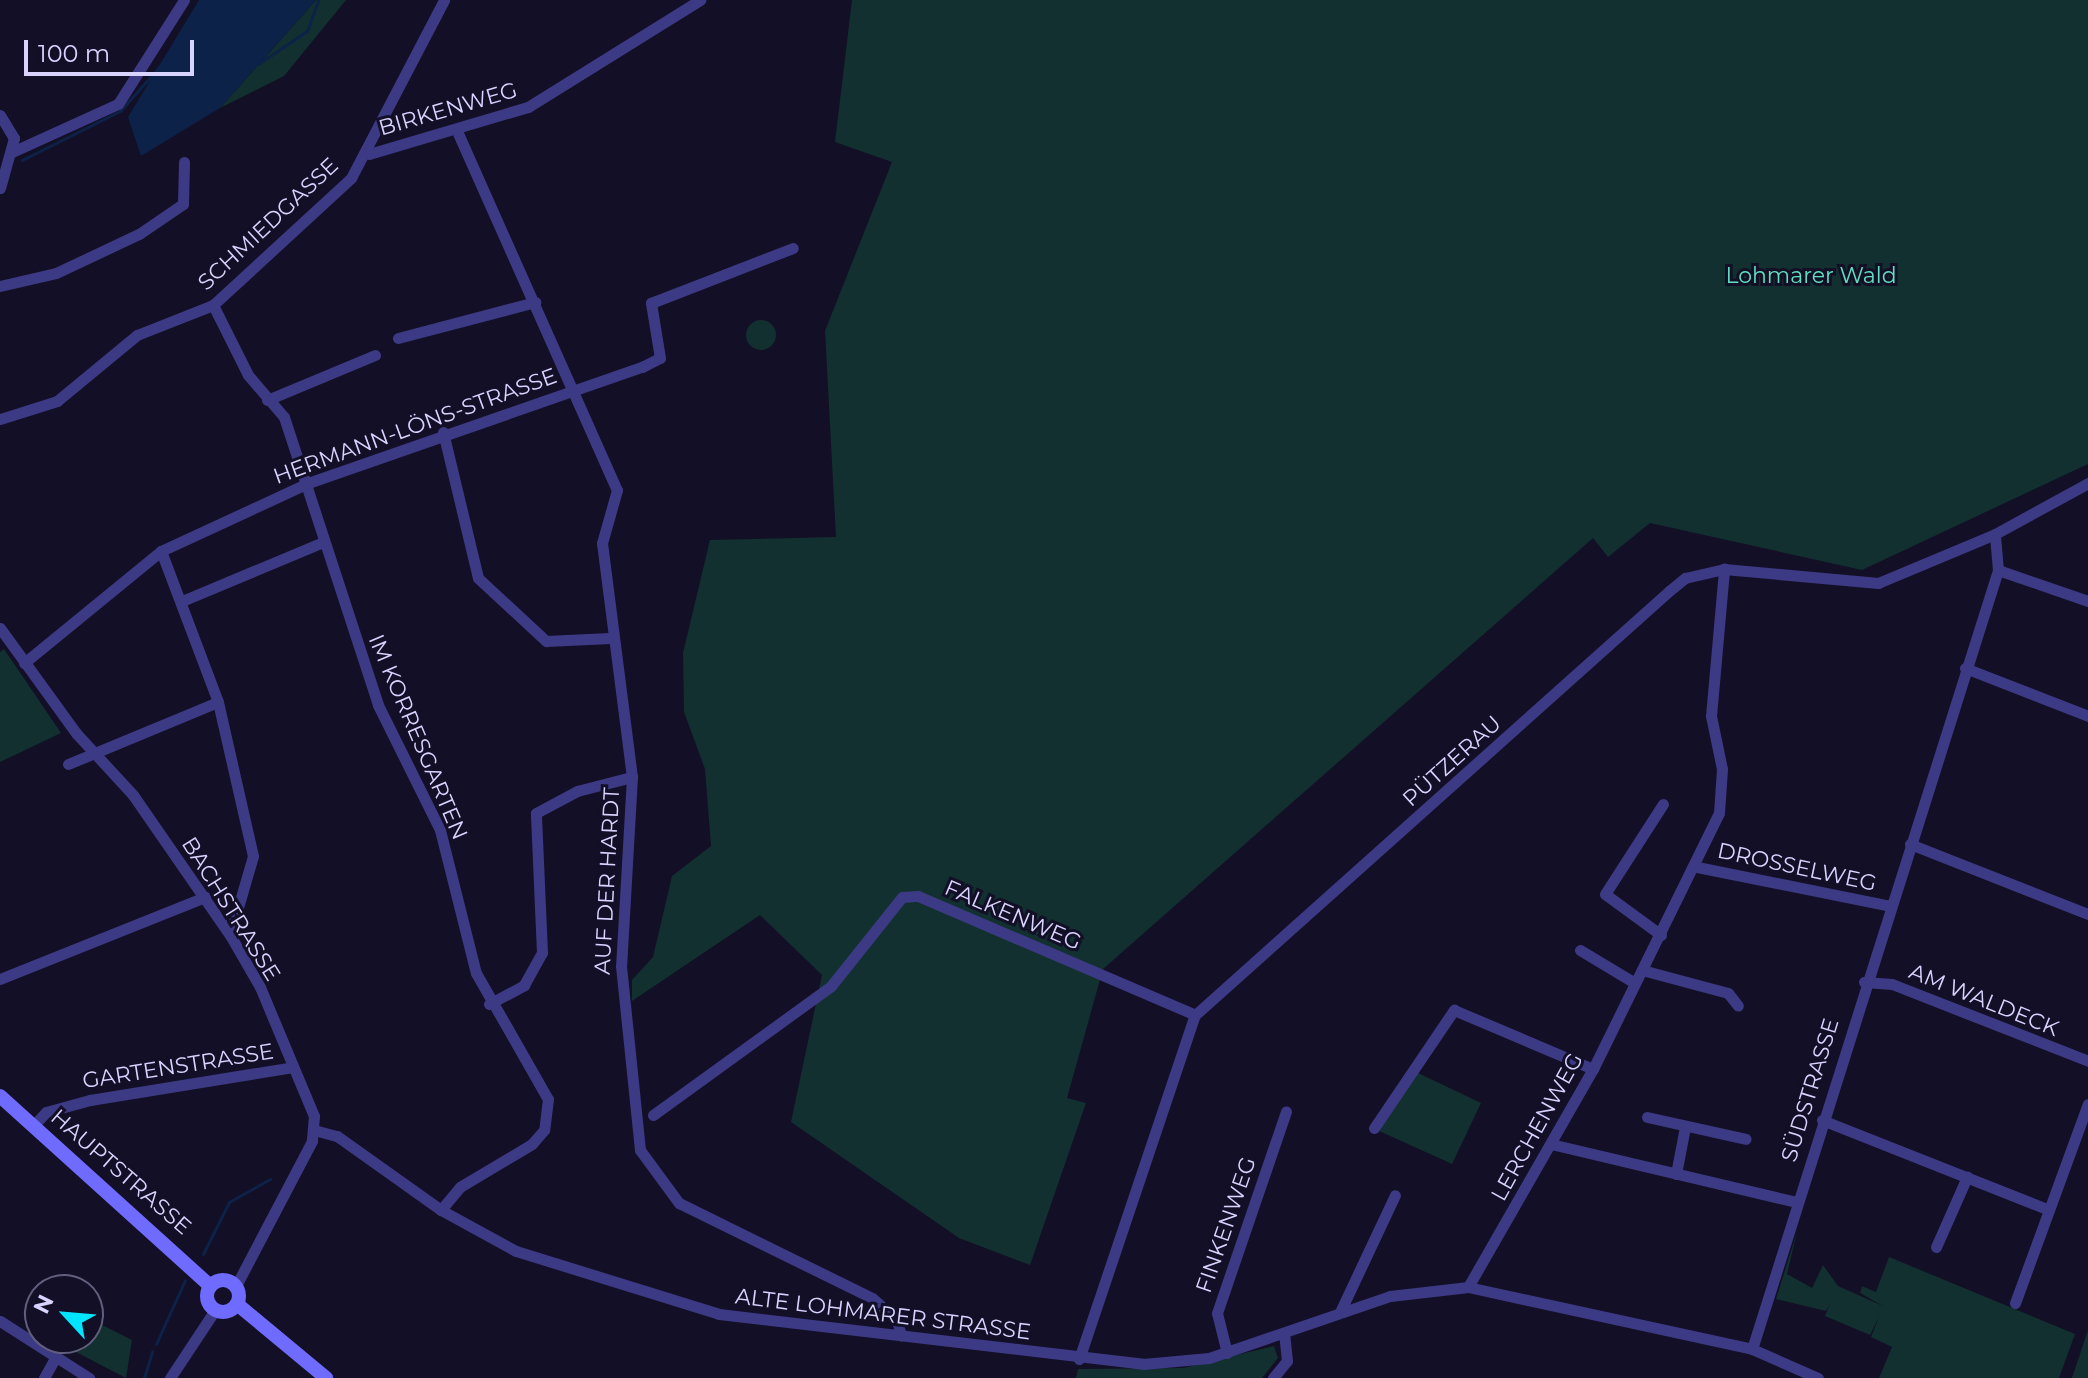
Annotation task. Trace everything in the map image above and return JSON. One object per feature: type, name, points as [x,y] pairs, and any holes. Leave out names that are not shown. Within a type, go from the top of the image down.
[{"type":"main road","name":"HAUPTSTRASSE","points":[[0,1096],[194,1267],[210,1286]]},
{"type":"main road","points":[[237,1304],[215,1310],[207,1301],[210,1286],[221,1280],[236,1286],[237,1304],[326,1378]]},
{"type":"street","points":[[12,152],[118,104],[184,0]]},
{"type":"street","name":"SCHMIEDGASSE","points":[[0,419],[57,401],[137,335],[213,305],[369,154],[444,0]]},
{"type":"street","name":"BIRKENWEG","points":[[369,154],[457,131],[528,107],[700,0]]},
{"type":"street","points":[[0,115],[14,138],[0,188]]},
{"type":"street","name":"AUF DER HARDT","points":[[457,131],[576,388],[617,490],[602,543],[610,638],[632,777],[621,966],[640,1150],[679,1203],[872,1298],[897,1320],[901,1336]]},
{"type":"street","points":[[0,286],[56,273],[139,234],[183,204],[184,162]]},
{"type":"street","name":"HERMANN-LÖNS-STRASSE","points":[[24,663],[161,551],[308,483],[443,432],[660,358],[651,303],[793,248]]},
{"type":"street","points":[[398,338],[535,302]]},
{"type":"street","name":"IM KORRESGARTEN","points":[[213,305],[267,400],[284,417],[378,705],[440,830],[489,1004],[542,1084],[549,1113],[532,1144],[460,1187],[441,1210]]},
{"type":"street","points":[[267,400],[375,355]]},
{"type":"street","points":[[443,432],[478,578],[546,641],[610,638]]},
{"type":"street","name":"PÜTZERAU","points":[[1079,1359],[1195,1015],[1669,591],[1685,578],[1724,569],[1878,583],[1995,534],[2088,483]]},
{"type":"street","name":"SÜDSTRASSE","points":[[1752,1349],[1864,982],[1998,570],[1995,534]]},
{"type":"street","points":[[182,601],[323,542]]},
{"type":"street","points":[[161,551],[218,702],[253,856],[230,935]]},
{"type":"street","name":"LERCHENWEG","points":[[1468,1287],[1593,1069],[1697,867],[1723,797],[1711,716],[1724,569]]},
{"type":"street","points":[[1998,570],[2088,601]]},
{"type":"street","name":"BACHSTRASSE","points":[[0,628],[205,897],[230,935],[260,987],[288,1068],[314,1130]]},
{"type":"street","points":[[1965,668],[2088,716]]},
{"type":"street","points":[[68,764],[93,750],[218,702]]},
{"type":"street","points":[[489,1004],[524,985],[542,953],[536,813],[577,791],[632,777]]},
{"type":"street","points":[[1661,935],[1605,894],[1663,804]]},
{"type":"street","points":[[1910,844],[2088,914]]},
{"type":"street","name":"DROSSELWEG","points":[[1697,867],[1890,906]]},
{"type":"street","name":"FALKENWEG","points":[[653,1115],[831,986],[902,897],[918,896],[1195,1015]]},
{"type":"street","points":[[0,979],[205,897]]},
{"type":"street","points":[[1580,950],[1635,983]]},
{"type":"street","points":[[1642,970],[1728,993],[1738,1006]]},
{"type":"street","name":"AM WALDECK","points":[[1864,982],[1892,984],[2088,1061]]},
{"type":"street","points":[[1374,1128],[1454,1010],[1593,1069]]},
{"type":"street","name":"GARTENSTRASSE","points":[[34,1125],[46,1112],[90,1100],[288,1068]]},
{"type":"street","points":[[2015,1303],[2088,1104]]},
{"type":"street","name":"FINKENWEG","points":[[1227,1353],[1217,1313],[1286,1111]]},
{"type":"street","points":[[1647,1117],[1746,1139]]},
{"type":"street","points":[[1822,1120],[2049,1210]]},
{"type":"street","points":[[1676,1174],[1685,1127]]},
{"type":"street","points":[[236,1286],[314,1130]]},
{"type":"street","name":"ALTE LOHMARER STRASSE","points":[[314,1130],[337,1136],[441,1210],[561,1270],[719,1314],[1079,1359],[1143,1364],[1227,1353],[1390,1296],[1468,1287],[1752,1349],[1814,1377]]},
{"type":"street","points":[[1551,1144],[1797,1202]]},
{"type":"street","points":[[1936,1247],[1967,1177]]},
{"type":"street","points":[[1340,1312],[1395,1195]]},
{"type":"street","points":[[170,1378],[215,1310]]},
{"type":"street","points":[[0,1321],[89,1378]]},
{"type":"street","points":[[1273,1378],[1287,1361],[1284,1333]]},
{"type":"street","points":[[44,1378],[56,1356]]},
{"type":"green space","points":[[316,0],[346,0],[284,76],[220,108]]},
{"type":"green space","name":"Lohmarer Wald","points":[[852,0],[2088,0],[2088,464],[1862,570],[1650,523],[1608,557],[1593,538],[1103,969],[1067,1098],[1086,1103],[1030,1265],[959,1238],[791,1122],[822,975],[760,915],[632,1001],[632,980],[653,957],[672,876],[711,846],[705,769],[684,712],[683,653],[710,540],[836,537],[825,331],[892,162],[835,142]]},
{"type":"green space","points":[[761,320],[767,321],[775,329],[775,341],[767,349],[761,350],[755,349],[747,341],[746,335],[747,329],[755,321]]},
{"type":"green space","points":[[4,649],[61,733],[0,762],[0,652]]},
{"type":"green space","points":[[1416,1072],[1481,1103],[1452,1164],[1377,1130]]},
{"type":"green space","points":[[1797,1232],[1787,1274],[1812,1288],[1823,1265],[1838,1286],[1883,1306],[1860,1293],[1862,1286],[1876,1292],[1889,1257],[2075,1334],[2059,1378],[1879,1378],[1892,1347],[1871,1337],[1879,1317],[1870,1335],[1825,1316],[1830,1304],[1826,1311],[1776,1299]]},
{"type":"green space","points":[[104,1326],[132,1340],[126,1378],[80,1354],[104,1354]]},
{"type":"green space","points":[[2088,1330],[2088,1378],[2072,1378]]},
{"type":"green space","points":[[1274,1346],[1278,1358],[1262,1378],[1076,1378],[1078,1369],[1183,1368]]},
{"type":"water","points":[[199,0],[316,0],[220,108],[141,156],[128,117]]},
{"type":"waterway","points":[[258,64],[307,31],[318,0]]},
{"type":"waterway","points":[[22,160],[120,111],[169,56]]},
{"type":"waterway","points":[[203,1254],[229,1202],[270,1179]]},
{"type":"waterway","points":[[156,1344],[185,1280]]},
{"type":"waterway","points":[[144,1378],[152,1351]]}]
